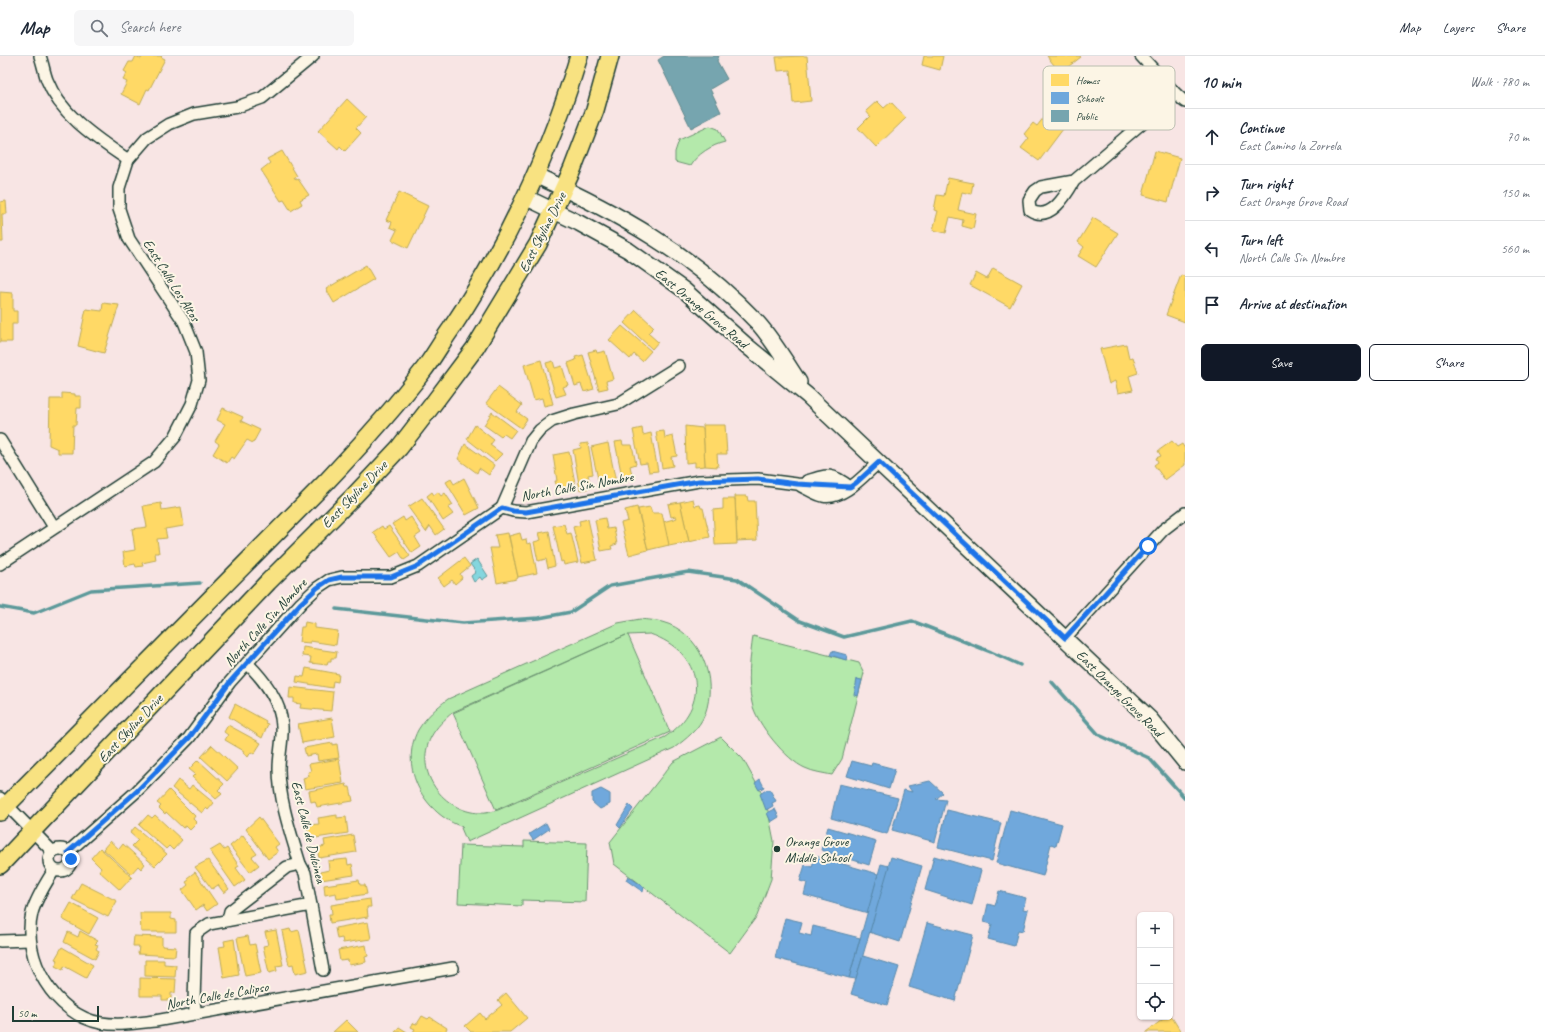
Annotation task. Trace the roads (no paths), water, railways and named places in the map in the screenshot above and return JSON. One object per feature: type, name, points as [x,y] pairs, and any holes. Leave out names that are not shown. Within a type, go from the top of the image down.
[{"type":"main road","name":"East Skyline Drive","points":[[2,805],[236,575],[366,440],[423,371],[461,314],[495,258],[535,175],[566,99],[578,56]]},
{"type":"main road","name":"East Skyline Drive","points":[[0,865],[268,582],[399,448],[475,348],[534,251],[554,210],[595,110],[610,56]]},
{"type":"main road","name":"East Orange Grove Road","points":[[535,175],[564,188],[645,230],[703,272],[756,321],[808,396]]},
{"type":"main road","name":"East Orange Grove Road","points":[[525,197],[554,210],[628,250],[662,273],[808,396],[1150,719],[1185,762]]},
{"type":"street","points":[[40,56],[48,81],[61,104],[91,134],[128,160]]},
{"type":"street","name":"East Calle Los Altos","points":[[0,564],[154,462],[175,437],[192,404],[199,380],[196,352],[184,322],[147,269],[129,239],[119,209],[120,188],[128,160],[147,138],[169,124],[194,114],[237,107],[262,98],[313,56]]},
{"type":"street","points":[[1141,56],[1150,66]]},
{"type":"street","points":[[1176,94],[1185,102]]},
{"type":"street","points":[[1074,181],[1134,130]]},
{"type":"street","points":[[502,508],[531,441],[540,430],[552,421],[574,414],[618,404],[679,366]]},
{"type":"street","points":[[0,440],[54,527]]},
{"type":"street","name":"North Calle Sin Nombre","points":[[68,852],[137,791],[189,738],[230,682],[301,603],[317,588],[329,580],[342,577],[391,577],[418,566],[502,508],[526,512],[699,481],[758,479],[797,484],[822,496],[828,497],[844,492],[879,462]]},
{"type":"street","name":"North Calle Sin Nombre","points":[[797,484],[827,476],[836,476],[850,487]]},
{"type":"street","points":[[1065,638],[1163,530],[1185,513]]},
{"type":"street","name":"East Calle de Dulcinea","points":[[248,663],[272,693],[279,708],[282,725],[279,768],[282,795],[300,864],[305,873],[323,970]]},
{"type":"street","points":[[2,805],[52,851]]},
{"type":"street","points":[[59,848],[68,852],[71,859],[69,866],[60,871],[54,870],[48,861],[52,851],[59,848]]},
{"type":"street","points":[[228,920],[230,911],[287,867],[300,864]]},
{"type":"street","points":[[0,941],[30,940],[32,914],[38,897],[54,870]]},
{"type":"street","points":[[196,1014],[194,1002],[196,933],[209,924],[312,905]]},
{"type":"street","name":"North Calle de Calipso","points":[[30,940],[33,957],[43,978],[64,1004],[83,1018],[100,1023],[122,1025],[196,1014],[453,968]]},
{"type":"water","points":[[477,559],[488,576],[482,580],[480,577],[474,582],[471,576],[476,572],[470,564]]},
{"type":"waterway","points":[[336,609],[463,623],[539,618],[571,612],[610,586],[688,572],[737,579],[800,621],[844,637],[912,621],[1020,665]]},
{"type":"waterway","points":[[0,607],[34,613],[91,590],[200,583]]},
{"type":"waterway","points":[[1051,681],[1099,735],[1149,758],[1185,798]]},
{"type":"place","name":"Orange Grove Middle School","points":[[777,849]]}]
